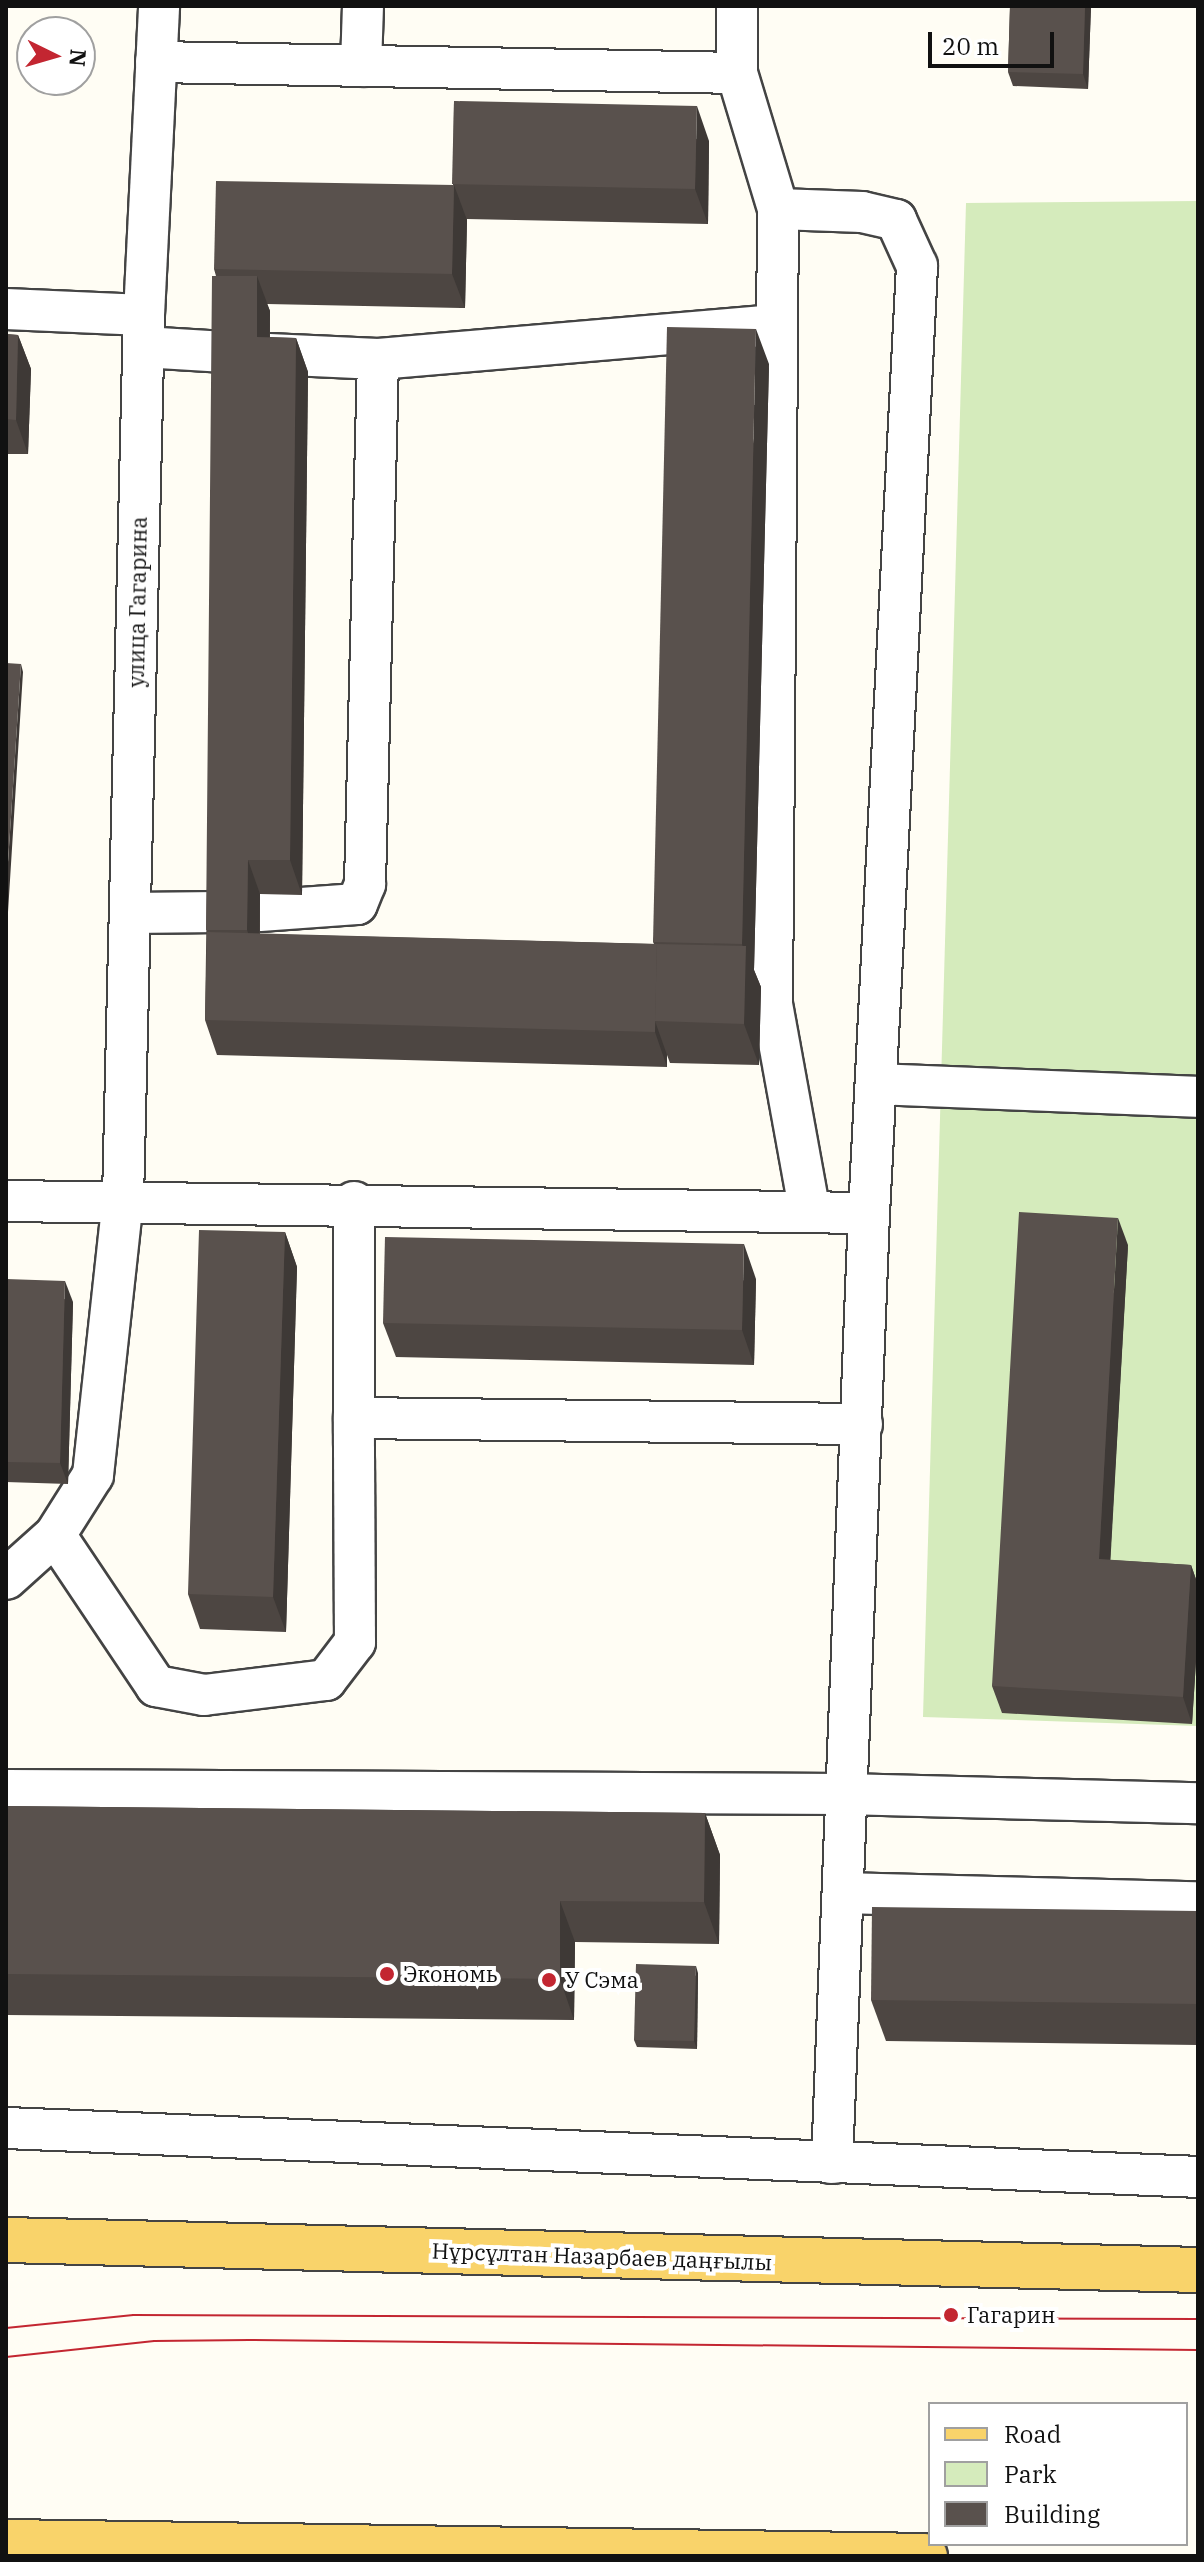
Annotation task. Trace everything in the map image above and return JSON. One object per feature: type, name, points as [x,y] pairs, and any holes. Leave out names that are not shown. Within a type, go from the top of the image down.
[{"type":"main road","name":"Нұрсұлтан Назарбаев даңғылы","points":[[6,2240],[1198,2270]]},
{"type":"main road","points":[[6,2542],[116,2550],[925,2556]]},
{"type":"street","name":"улица Гагарина","points":[[6,1579],[55,1535],[93,1475],[123,1199],[144,331],[159,6]]},
{"type":"street","points":[[361,66],[363,6]]},
{"type":"street","points":[[737,6],[737,73],[778,209],[772,1004],[809,1208]]},
{"type":"street","points":[[156,62],[737,73]]},
{"type":"street","points":[[778,209],[862,212],[896,220],[917,266],[869,1213],[832,2163]]},
{"type":"street","points":[[6,309],[144,331],[225,352]]},
{"type":"street","points":[[269,354],[378,359],[777,325]]},
{"type":"street","points":[[260,911],[357,904],[365,884],[378,359]]},
{"type":"street","points":[[130,913],[219,912]]},
{"type":"street","points":[[876,1084],[1198,1097]]},
{"type":"street","points":[[6,1201],[123,1199],[809,1208],[869,1213]]},
{"type":"street","points":[[55,1535],[156,1686],[204,1695],[326,1680],[355,1642],[354,1202]]},
{"type":"street","points":[[354,1418],[862,1424]]},
{"type":"street","points":[[6,1790],[844,1794],[1198,1803]]},
{"type":"street","points":[[843,1893],[1198,1902]]},
{"type":"street","points":[[6,2128],[1198,2177]]},
{"type":"green space","points":[[1198,201],[1198,1726],[923,1717],[966,203]]},
{"type":"building","points":[[1010,6],[1085,6],[1083,74],[1008,72]]},
{"type":"building","points":[[454,101],[697,106],[695,189],[452,184]]},
{"type":"building","points":[[216,181],[454,185],[452,274],[214,269]]},
{"type":"building","points":[[212,276],[257,276],[257,337],[296,338],[290,860],[248,860],[247,930],[206,930]]},
{"type":"building","points":[[667,327],[756,329],[742,944],[653,942]]},
{"type":"building","points":[[6,334],[18,335],[16,420],[6,419]]},
{"type":"building","points":[[6,663],[21,664],[6,893]]},
{"type":"building","points":[[207,932],[657,944],[655,1032],[205,1020]]},
{"type":"building","points":[[657,944],[746,946],[744,1024],[655,1021]]},
{"type":"building","points":[[1019,1212],[1118,1218],[1099,1559],[1191,1565],[1183,1697],[992,1686]]},
{"type":"building","points":[[199,1230],[285,1232],[273,1597],[188,1594]]},
{"type":"building","points":[[385,1237],[744,1244],[742,1330],[383,1323]]},
{"type":"building","points":[[6,1279],[65,1281],[60,1463],[6,1462]]},
{"type":"building","points":[[6,1806],[705,1813],[704,1902],[560,1901],[560,1979],[6,1974]]},
{"type":"building","points":[[872,1907],[1198,1911],[1198,2004],[871,2000]]},
{"type":"building","points":[[636,1964],[696,1966],[694,2041],[634,2040]]},
{"type":"tram line","points":[[6,2328],[133,2315],[1198,2319]]},
{"type":"tram line","points":[[6,2357],[154,2341],[249,2340],[1198,2350]]},
{"type":"place","name":"Экономь","points":[[387,1974]]},
{"type":"place","name":"У Сэма","points":[[549,1980]]},
{"type":"place","name":"Гагарин","points":[[951,2315]]}]
